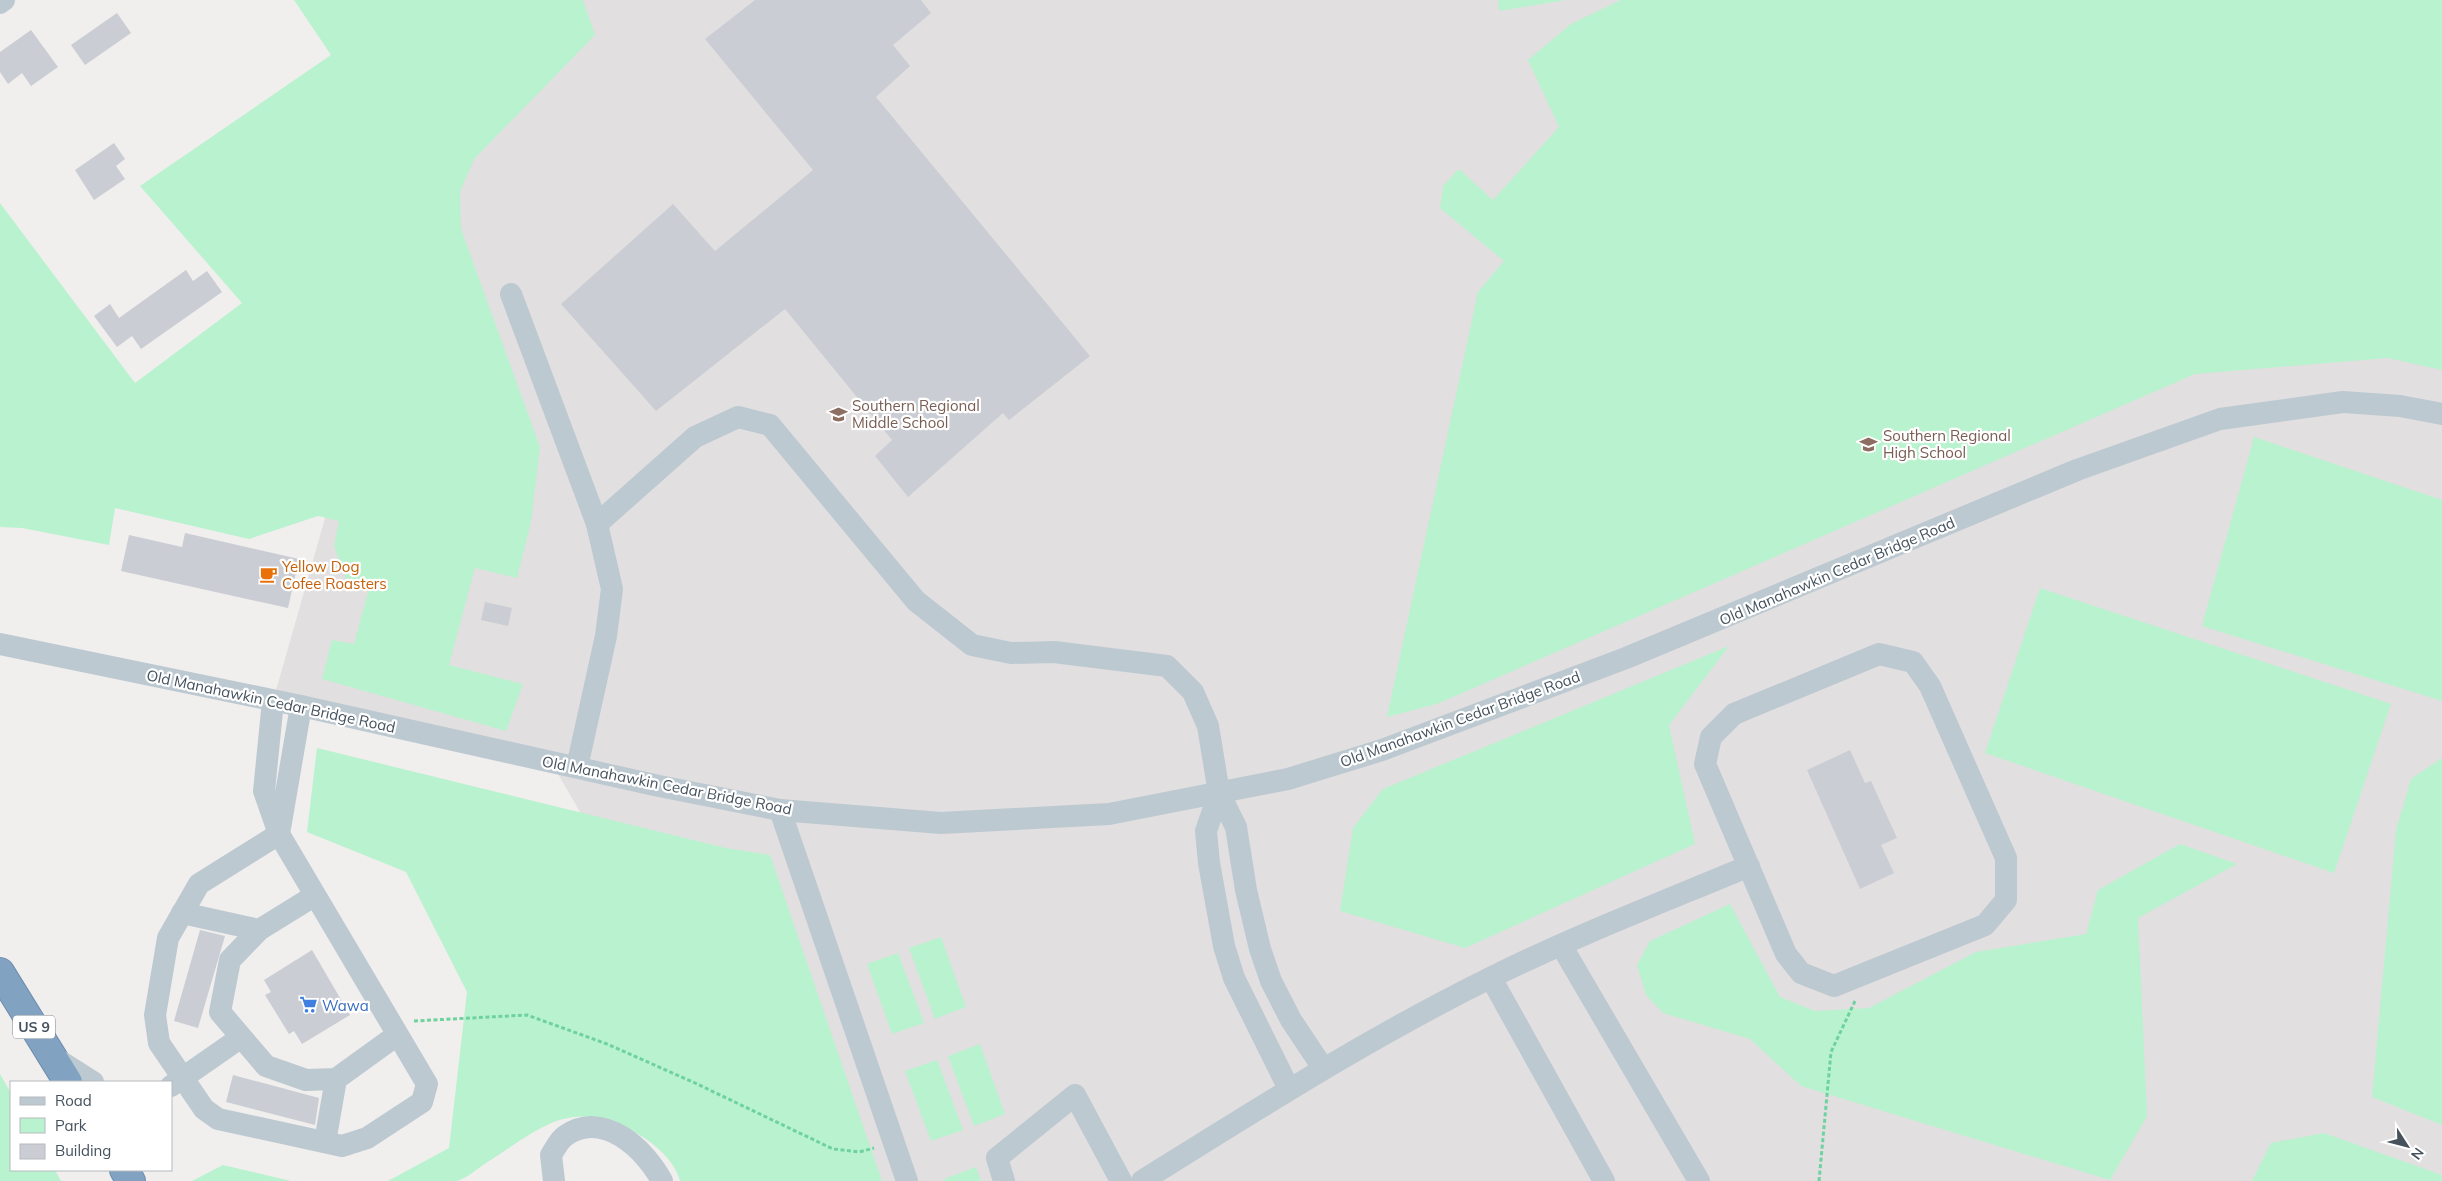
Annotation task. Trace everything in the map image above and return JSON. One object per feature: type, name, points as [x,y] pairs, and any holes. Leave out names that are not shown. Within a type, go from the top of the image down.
[{"type":"highway","name":"US 9","points":[[0,972],[67,1081]]},
{"type":"street","points":[[0,3],[4,0]]},
{"type":"street","points":[[511,294],[597,524],[612,589],[606,636],[593,685],[577,767]]},
{"type":"street","name":"Old Manahawkin Cedar Bridge Road","points":[[0,644],[301,706],[660,786],[780,810],[941,823],[1109,814],[1288,779],[1382,750],[1634,655],[2077,470],[2220,419],[2343,402],[2400,406],[2442,414]]},
{"type":"street","points":[[597,524],[695,436],[738,417],[770,426],[916,600],[972,645],[1011,653],[1054,652],[1167,666],[1192,692],[1208,726],[1219,793],[1236,827],[1246,890],[1260,949],[1271,981],[1291,1020],[1323,1068]]},
{"type":"street","points":[[1879,654],[1913,662],[1930,686],[2006,858],[2006,900],[1985,925],[1869,972],[1834,986],[1801,973],[1786,954],[1705,764],[1711,737],[1734,714],[1879,654]]},
{"type":"street","points":[[272,701],[264,791],[279,834],[427,1084],[422,1102],[367,1138],[342,1146],[218,1119],[174,1084],[159,1043],[155,1015],[168,938],[198,884],[279,834],[301,706]]},
{"type":"street","points":[[1219,793],[1206,831],[1209,863],[1224,946],[1234,978],[1289,1089]]},
{"type":"street","points":[[780,810],[906,1181]]},
{"type":"street","points":[[1142,1181],[1323,1068],[1491,978],[1561,945],[1749,866]]},
{"type":"street","points":[[314,896],[259,930],[230,960],[220,1012],[240,1038],[266,1066],[306,1080],[336,1079],[397,1035]]},
{"type":"street","points":[[182,913],[259,930]]},
{"type":"street","points":[[1561,945],[1699,1181]]},
{"type":"street","points":[[1491,978],[1604,1181]]},
{"type":"street","points":[[174,1084],[240,1038]]},
{"type":"street","points":[[51,1055],[91,1081]]},
{"type":"street","points":[[325,1142],[336,1079]]},
{"type":"street","points":[[1004,1181],[997,1158],[1076,1095],[1121,1181]]},
{"type":"street","points":[[554,1181],[551,1155],[564,1137],[593,1127],[607,1129],[640,1150],[662,1181]]},
{"type":"path","points":[[1819,1181],[1831,1052],[1869,972]]},
{"type":"path","points":[[397,1035],[412,1021],[527,1015],[607,1044],[695,1082],[833,1149],[859,1152],[893,1142]]},
{"type":"shaded area","name":"Southern Regional High School","points":[[397,0],[2442,0],[2442,1181],[794,1181],[551,762],[273,701],[452,72]]},
{"type":"green space","points":[[294,0],[583,0],[595,35],[474,159],[460,192],[461,229],[540,447],[531,522],[517,578],[475,568],[449,665],[523,684],[506,731],[322,679],[332,640],[354,644],[370,585],[346,579],[334,546],[339,521],[318,516],[249,539],[115,508],[109,545],[22,528],[0,527],[0,203],[135,383],[242,303],[140,186],[331,55]]},
{"type":"green space","points":[[1498,0],[1566,0],[1499,11]]},
{"type":"green space","points":[[1621,0],[2442,0],[2442,370],[2388,358],[2195,374],[1437,704],[1387,717],[1478,292],[1504,261],[1440,208],[1443,186],[1459,169],[1493,200],[1559,127],[1528,60],[1571,24]]},
{"type":"green space","points":[[2254,437],[2442,500],[2442,701],[2202,626]]},
{"type":"green space","points":[[2040,588],[2391,704],[2334,873],[1985,753]]},
{"type":"green space","points":[[1729,646],[1669,725],[1695,844],[1465,948],[1340,911],[1353,828],[1383,789]]},
{"type":"green space","points":[[317,748],[726,848],[770,855],[882,1181],[680,1181],[674,1167],[664,1154],[638,1134],[614,1123],[594,1117],[575,1117],[558,1120],[542,1128],[461,1180],[388,1181],[449,1148],[467,992],[406,872],[307,832]]},
{"type":"green space","points":[[2442,758],[2442,1125],[2372,1097],[2396,830],[2411,779]]},
{"type":"green space","points":[[2180,844],[2237,864],[2138,918],[2147,1116],[2110,1180],[1801,1086],[1750,1039],[1663,1013],[1646,995],[1637,965],[1650,941],[1730,904],[1780,997],[1815,1011],[1869,1008],[1976,952],[2086,934],[2098,890]]},
{"type":"green space","points":[[941,937],[966,1007],[935,1019],[909,948]]},
{"type":"green space","points":[[898,953],[924,1023],[892,1034],[867,964]]},
{"type":"green space","points":[[980,1044],[1005,1114],[974,1126],[948,1056]]},
{"type":"green space","points":[[937,1060],[963,1130],[931,1141],[905,1071]]},
{"type":"green space","points":[[0,1074],[10,1091],[10,1171],[56,1171],[61,1181],[0,1181]]},
{"type":"green space","points":[[2324,1133],[2442,1175],[2442,1181],[2252,1181],[2271,1143]]},
{"type":"green space","points":[[223,1165],[291,1181],[192,1181]]},
{"type":"green space","points":[[976,1167],[981,1181],[945,1181],[944,1179]]},
{"type":"building","points":[[755,0],[921,0],[931,13],[893,45],[910,66],[876,97],[1090,356],[1009,420],[1003,413],[908,497],[875,456],[892,440],[785,309],[656,411],[561,304],[673,204],[715,251],[813,170],[705,39]]},
{"type":"building","points":[[117,13],[131,33],[85,65],[71,45]]},
{"type":"building","points":[[31,30],[58,67],[31,86],[22,73],[8,84],[0,72],[0,52]]},
{"type":"building","points":[[114,143],[125,159],[116,166],[125,179],[94,200],[75,170]]},
{"type":"building","points":[[186,270],[193,281],[207,271],[222,292],[141,349],[132,336],[117,347],[94,316],[110,304],[119,318]]},
{"type":"building","points":[[185,533],[299,559],[288,608],[121,571],[129,535],[182,547]]},
{"type":"building","points":[[485,602],[512,608],[508,626],[481,620]]},
{"type":"building","points":[[1850,750],[1865,783],[1871,781],[1897,838],[1881,845],[1894,873],[1860,889],[1807,770]]},
{"type":"building","points":[[200,930],[225,936],[198,1028],[174,1021]]},
{"type":"building","name":"Wawa","points":[[312,950],[350,1015],[302,1044],[294,1031],[289,1034],[265,995],[271,992],[264,980]]},
{"type":"building","points":[[233,1075],[319,1098],[315,1125],[226,1102]]},
{"type":"place","name":"Southern Regional Middle School","points":[[838,414]]},
{"type":"place","name":"Southern Regional High School","points":[[1869,444]]},
{"type":"place","name":"Yellow Dog Cofee Roasters","points":[[268,575]]},
{"type":"place","name":"Wawa","points":[[308,1005]]}]
